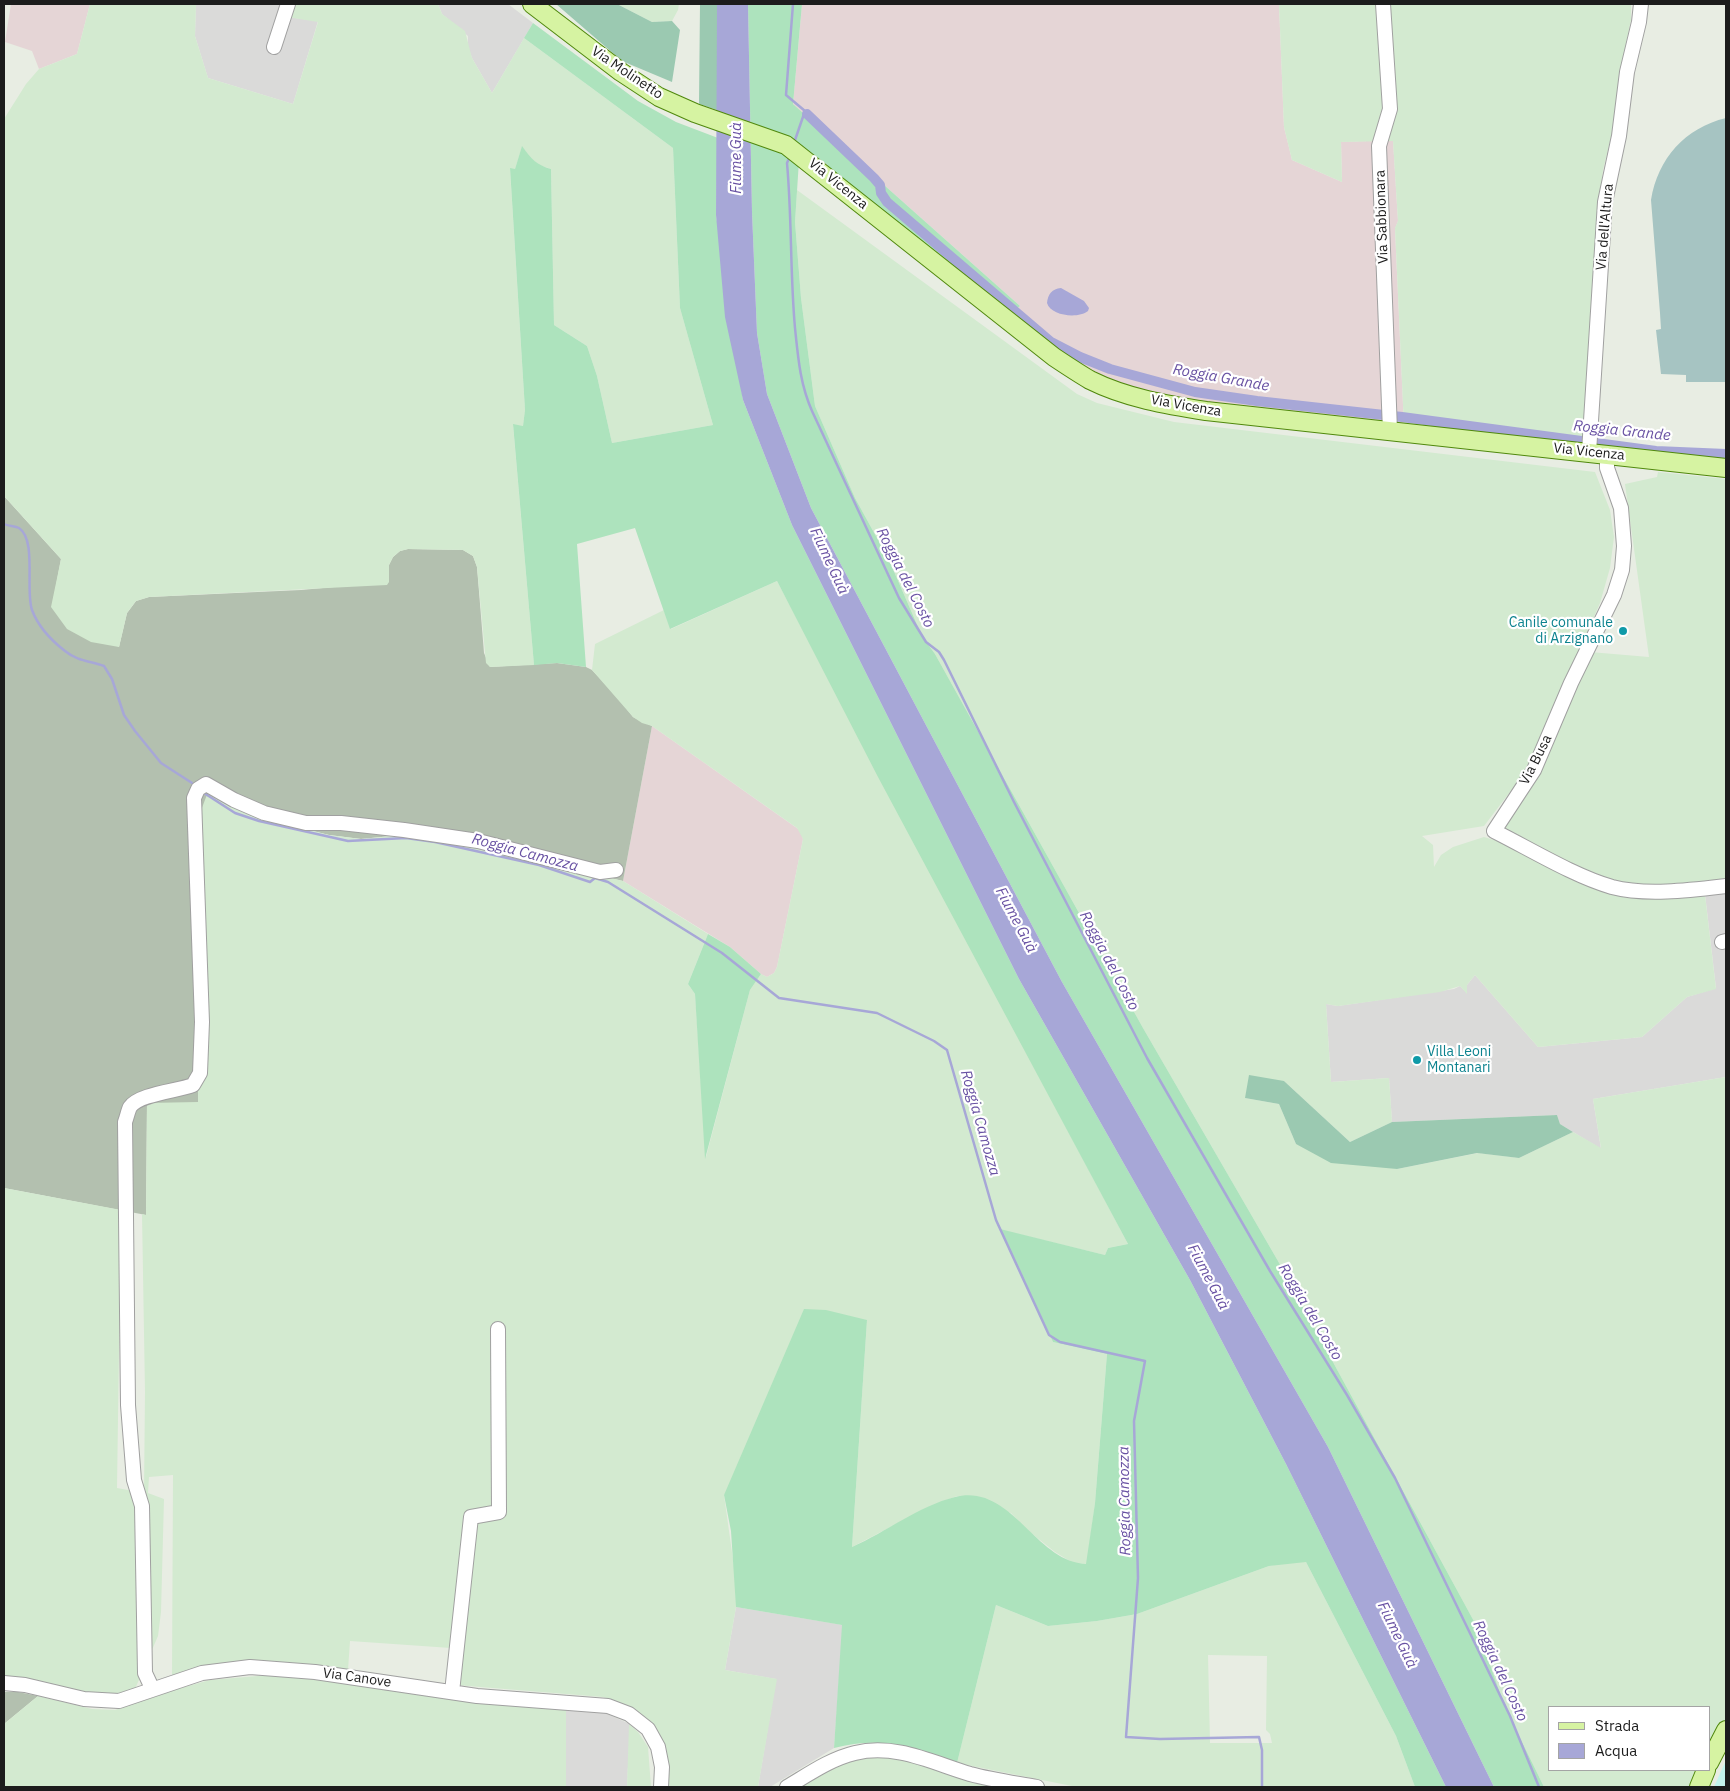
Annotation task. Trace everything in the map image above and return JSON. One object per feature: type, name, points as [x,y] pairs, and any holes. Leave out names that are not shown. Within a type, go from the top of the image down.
[{"type":"main road","name":"Via Molinetto","points":[[532,4],[621,72],[659,97],[698,114],[731,125]]},
{"type":"main road","name":"Via Vicenza","points":[[731,125],[786,145],[1054,357],[1090,380],[1120,393],[1167,405],[1206,411],[1726,468]]},
{"type":"main road","points":[[1710,1761],[1726,1730]]},
{"type":"main road","points":[[1699,1787],[1706,1771]]},
{"type":"street","points":[[274,47],[288,4]]},
{"type":"street","name":"Via Sabbionara","points":[[1383,4],[1390,109],[1379,146],[1390,431]]},
{"type":"street","name":"Via dell'Altura","points":[[1598,453],[1605,202],[1619,136],[1628,72],[1641,4]]},
{"type":"street","name":"Via Busa","points":[[1598,453],[1607,468],[1621,508],[1624,546],[1622,570],[1614,595],[1571,683],[1534,770],[1494,830],[1588,878],[1613,887],[1657,891],[1726,886]]},
{"type":"street","points":[[152,1688],[145,1673],[142,1506],[134,1480],[128,1405],[125,1122],[130,1106],[144,1096],[174,1092],[193,1085],[200,1073],[202,1022],[194,798],[198,789],[206,784],[234,800],[264,812],[306,824],[341,824],[404,830],[478,841],[600,872],[616,870]]},
{"type":"street","points":[[452,1692],[471,1517],[499,1512],[498,1329]]},
{"type":"street","name":"Via Canove","points":[[4,1683],[25,1685],[84,1699],[119,1701],[152,1688],[202,1673],[250,1667],[314,1672],[452,1692],[608,1706],[629,1714],[648,1729],[658,1747],[662,1767],[662,1787]]},
{"type":"street","points":[[787,1787],[834,1759],[857,1752],[888,1751],[911,1755],[970,1774],[1037,1787]]},
{"type":"shaded area","points":[[11,4],[90,4],[77,54],[39,69],[32,51],[5,42]]},
{"type":"shaded area","points":[[90,4],[196,4],[195,36],[208,78],[293,104],[318,22],[281,16],[285,4],[438,4],[442,14],[465,31],[472,58],[492,93],[524,38],[673,148],[680,308],[713,425],[612,443],[597,376],[587,346],[554,325],[551,169],[539,165],[530,158],[522,147],[515,169],[510,169],[525,410],[523,426],[513,425],[534,665],[490,667],[486,663],[477,567],[473,556],[463,550],[408,549],[400,551],[393,557],[389,565],[389,582],[387,585],[149,597],[136,601],[127,613],[119,647],[91,642],[67,629],[51,607],[61,559],[4,496],[4,119],[26,84],[39,69],[77,54]]},
{"type":"shaded area","points":[[196,4],[285,4],[281,16],[318,21],[293,104],[208,78],[195,36]]},
{"type":"shaded area","points":[[438,4],[508,4],[533,23],[492,93],[472,58],[468,47],[468,36],[442,14]]},
{"type":"shaded area","points":[[617,4],[679,4],[672,21],[652,22]]},
{"type":"shaded area","points":[[802,4],[1279,4],[1284,127],[1292,160],[1342,182],[1341,142],[1393,140],[1398,221],[1395,229],[1404,426],[1198,402],[1117,383],[1082,367],[1058,351],[1012,313],[1020,306],[793,104]]},
{"type":"shaded area","points":[[1279,4],[1631,4],[1631,20],[1619,77],[1614,125],[1603,170],[1598,210],[1585,446],[1404,426],[1395,228],[1398,221],[1393,141],[1341,142],[1342,182],[1292,160],[1284,127]]},
{"type":"shaded area","points":[[1726,118],[1726,382],[1686,382],[1686,375],[1661,374],[1656,330],[1661,329],[1651,200],[1660,171],[1676,147],[1698,129]]},
{"type":"shaded area","points":[[797,190],[1077,394],[1097,403],[1174,422],[1595,472],[1610,510],[1614,537],[1610,568],[1600,603],[1529,767],[1484,826],[1422,836],[1433,845],[1434,867],[1441,855],[1453,847],[1484,837],[1504,843],[1492,832],[1509,810],[1590,652],[1649,657],[1625,484],[1657,477],[1658,472],[1726,479],[1726,889],[1705,895],[1716,989],[1687,997],[1642,1037],[1538,1047],[1475,975],[1467,985],[1467,994],[1460,986],[1440,992],[1338,1006],[1326,1004],[1331,1082],[1389,1078],[1392,1122],[1350,1142],[1284,1081],[1245,1098],[1279,1104],[1296,1144],[1397,1169],[1478,1153],[1519,1158],[1573,1132],[1601,1148],[1593,1099],[1726,1077],[1726,1724],[1710,1751],[1710,1706],[1548,1706],[1548,1771],[1702,1771],[1696,1787],[1544,1787],[1505,1707],[1476,1625],[1278,1261],[1143,1028],[935,654],[922,636],[889,560],[855,498],[815,406],[801,298],[795,222]]},
{"type":"shaded area","points":[[4,496],[61,559],[52,607],[119,647],[127,613],[136,601],[149,597],[301,590],[389,582],[389,565],[393,557],[400,551],[408,549],[463,550],[473,556],[477,567],[484,653],[490,667],[557,663],[586,667],[592,670],[617,696],[633,717],[652,726],[623,881],[545,862],[402,835],[361,839],[329,835],[263,819],[236,808],[200,813],[198,1103],[147,1103],[146,1215],[4,1188]]},
{"type":"shaded area","points":[[777,581],[1128,1244],[1108,1248],[1105,1255],[1001,1230],[1053,1342],[1107,1354],[1095,1503],[1087,1564],[1073,1563],[1055,1552],[1026,1529],[1011,1513],[957,1496],[927,1508],[852,1547],[867,1320],[724,1495],[736,1581],[736,1607],[725,1670],[777,1679],[758,1787],[665,1787],[649,1723],[642,1715],[618,1702],[603,1697],[456,1685],[451,1648],[350,1641],[348,1670],[287,1662],[257,1662],[172,1676],[173,1475],[149,1477],[148,1493],[164,1499],[161,1612],[158,1636],[135,1689],[123,1694],[105,1697],[4,1678],[4,1188],[121,1210],[117,1488],[144,1493],[145,1392],[142,1214],[146,1215],[147,1103],[198,1102],[200,813],[208,792],[248,814],[329,835],[361,839],[402,835],[447,841],[623,881],[708,934],[688,984],[695,994],[706,1157],[750,990],[761,974],[767,977],[774,973],[777,967],[803,839],[797,828],[652,726],[642,723],[633,717],[592,670],[595,644],[664,610],[671,629]]},
{"type":"shaded area","points":[[652,726],[801,831],[803,839],[777,967],[774,973],[767,977],[730,947],[623,881]]},
{"type":"shaded area","points":[[1726,889],[1726,1077],[1593,1099],[1601,1149],[1560,1124],[1557,1115],[1392,1122],[1389,1078],[1331,1082],[1326,1004],[1338,1006],[1454,989],[1460,986],[1467,993],[1467,985],[1475,975],[1538,1047],[1642,1037],[1687,997],[1716,988],[1705,894]]},
{"type":"shaded area","points":[[1295,1561],[1306,1562],[1396,1736],[1415,1787],[1077,1787],[957,1763],[996,1605],[1048,1626],[1097,1621],[1137,1614],[1269,1566]],"holes":[[[1208,1655],[1267,1656],[1266,1730],[1270,1734],[1272,1743],[1210,1743]]]},
{"type":"shaded area","points":[[736,1607],[843,1625],[834,1748],[770,1787],[758,1787],[776,1679],[725,1670]]},
{"type":"shaded area","points":[[286,1676],[566,1710],[566,1787],[4,1787],[4,1724],[38,1696],[92,1709],[115,1710],[159,1694],[210,1680]]},
{"type":"shaded area","points":[[4,1692],[18,1692],[38,1696],[4,1724]]},
{"type":"shaded area","points":[[561,1708],[600,1711],[630,1724],[627,1787],[566,1787],[566,1710]]},
{"type":"shaded area","points":[[629,1724],[638,1732],[648,1747],[651,1787],[627,1787]]},
{"type":"shaded area","points":[[885,1756],[912,1762],[952,1776],[999,1787],[795,1787],[853,1758]]},
{"type":"shaded area","points":[[1726,1760],[1726,1787],[1714,1787]]},
{"type":"green space","points":[[556,4],[617,4],[652,22],[672,21],[680,30],[672,82],[622,61]]},
{"type":"green space","points":[[700,4],[717,4],[717,110],[699,104]]},
{"type":"green space","points":[[748,4],[802,4],[793,104],[1020,306],[1012,313],[827,171],[828,165],[800,145],[795,222],[801,298],[815,406],[855,498],[889,560],[922,636],[935,654],[1143,1028],[1278,1261],[1476,1625],[1505,1707],[1544,1787],[1494,1787],[1328,1447],[1062,982],[811,508],[767,394],[757,333],[752,212]]},
{"type":"green space","points":[[533,23],[638,101],[676,122],[718,138],[716,215],[743,400],[792,525],[1019,979],[1190,1280],[1286,1464],[1446,1787],[1415,1787],[1396,1736],[1306,1562],[1269,1566],[1137,1614],[1097,1621],[1048,1626],[996,1605],[957,1763],[911,1748],[881,1743],[866,1743],[834,1748],[842,1625],[736,1607],[731,1531],[724,1495],[804,1309],[826,1310],[867,1320],[852,1547],[928,1506],[955,1497],[975,1496],[992,1501],[1008,1512],[1052,1551],[1068,1560],[1086,1564],[1095,1503],[1107,1354],[1053,1342],[1000,1229],[1105,1255],[1108,1248],[1128,1244],[878,777],[777,581],[670,629],[635,528],[577,544],[586,667],[557,663],[534,665],[513,424],[523,426],[525,410],[510,168],[515,169],[522,146],[535,161],[551,169],[554,325],[587,346],[597,376],[612,443],[713,425],[680,308],[673,148],[524,38]]},
{"type":"green space","points":[[708,934],[730,947],[761,974],[750,990],[705,1159],[695,994],[688,984]]},
{"type":"green space","points":[[1249,1075],[1284,1081],[1350,1142],[1392,1122],[1557,1115],[1560,1124],[1573,1132],[1519,1158],[1477,1153],[1397,1169],[1331,1163],[1296,1144],[1279,1104],[1245,1098]]},
{"type":"water","name":"Fiume Guà","points":[[717,4],[748,4],[752,212],[757,333],[767,394],[811,508],[1062,982],[1328,1447],[1494,1787],[1446,1787],[1286,1464],[1190,1280],[1019,979],[792,525],[743,400],[725,317],[716,215]]},
{"type":"water","points":[[1061,288],[1084,301],[1089,308],[1088,311],[1078,315],[1065,315],[1054,311],[1047,303],[1048,297],[1055,289]]},
{"type":"waterway","name":"Roggia Grande","points":[[793,4],[786,95],[805,111],[794,143]]},
{"type":"waterway","name":"Roggia Grande","points":[[807,114],[874,178],[880,185],[881,193],[887,202],[1051,342],[1080,357],[1110,369],[1195,392],[1257,401],[1402,417],[1656,451],[1726,454]]},
{"type":"waterway","name":"Roggia del Costo","points":[[790,156],[787,163],[795,328],[802,381],[812,411],[899,598],[926,642],[939,652],[944,660],[1014,802],[1147,1058],[1270,1271],[1347,1395],[1395,1478],[1510,1716],[1539,1787]]},
{"type":"waterway","name":"Roggia Camozza","points":[[4,524],[19,528],[28,543],[30,601],[32,610],[46,633],[55,643],[70,654],[79,659],[104,666],[112,679],[124,715],[135,731],[161,763],[192,783]]},
{"type":"waterway","name":"Roggia Camozza","points":[[204,793],[235,813],[259,821],[348,841],[406,838],[435,842],[539,865],[590,882],[595,878],[608,882],[722,953],[779,998],[877,1013],[934,1041],[947,1050],[996,1220],[1049,1335],[1060,1342],[1145,1361],[1134,1421],[1138,1578],[1126,1737],[1160,1739],[1259,1737],[1262,1750],[1262,1787]]},
{"type":"place","name":"Canile comunale di Arzignano","points":[[1623,631]]},
{"type":"place","name":"Villa Leoni Montanari","points":[[1417,1060]]}]
